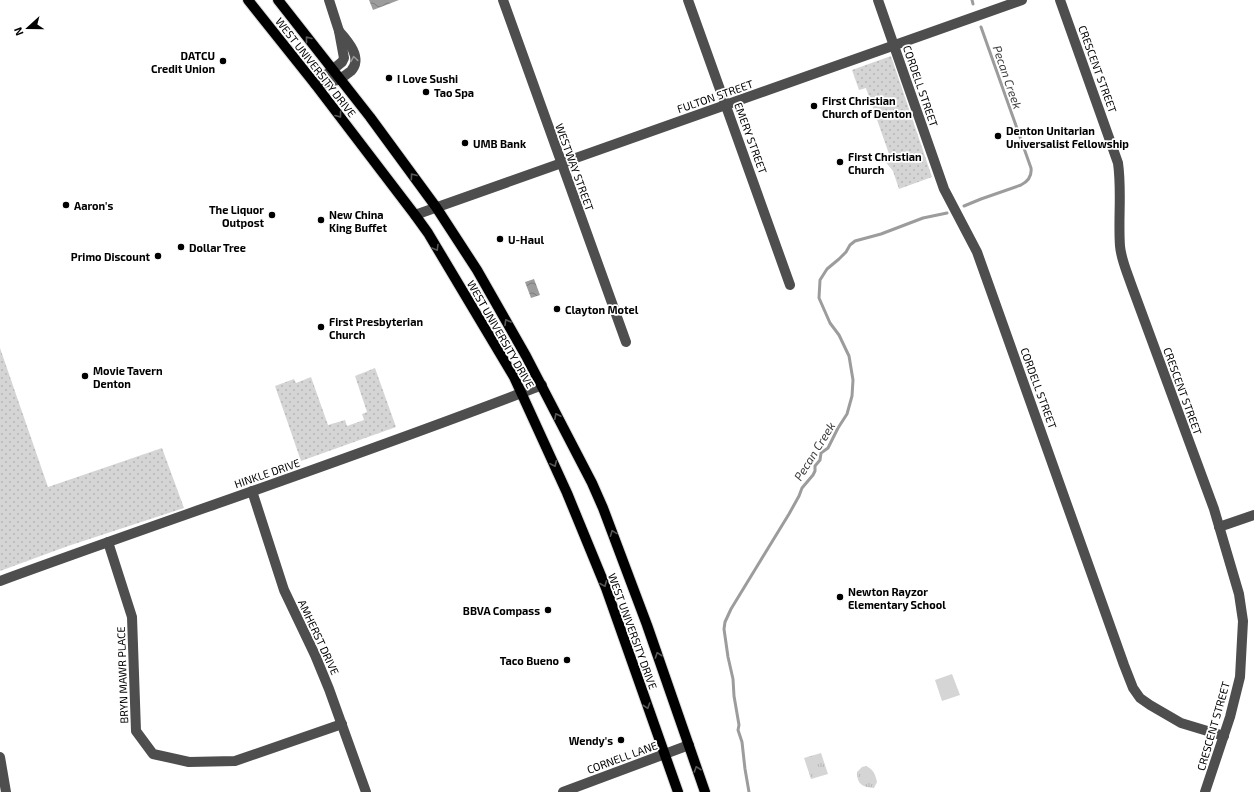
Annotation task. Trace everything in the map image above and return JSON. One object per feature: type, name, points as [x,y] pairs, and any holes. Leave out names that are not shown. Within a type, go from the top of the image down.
[{"type":"main road","name":"WEST UNIVERSITY DRIVE","points":[[248,0],[315,84],[415,215],[510,370],[568,493],[606,588],[678,792]]},
{"type":"main road","name":"WEST UNIVERSITY DRIVE","points":[[278,0],[399,156],[436,207],[480,276],[526,356],[592,483],[603,508],[640,605],[705,792]]},
{"type":"street","points":[[315,84],[342,62],[344,58],[339,31],[329,0]]},
{"type":"street","name":"WESTWAY STREET","points":[[503,0],[626,342]]},
{"type":"street","name":"EMERY STREET","points":[[688,0],[790,285]]},
{"type":"street","name":"CORDELL STREET","points":[[878,0],[944,189],[977,252],[1133,688],[1140,698],[1163,714],[1181,723],[1224,736]]},
{"type":"street","name":"FULTON STREET","points":[[415,215],[1022,0]]},
{"type":"street","name":"CRESCENT STREET","points":[[1060,0],[1118,163],[1120,177],[1120,247],[1124,262],[1214,509],[1239,594],[1243,621],[1240,676],[1234,704],[1205,792]]},
{"type":"street","points":[[315,84],[339,80],[355,66],[355,60],[350,44],[339,31]]},
{"type":"street","name":"HINKLE DRIVE","points":[[0,581],[327,465],[542,386]]},
{"type":"street","name":"AMHERST DRIVE","points":[[252,491],[284,590],[318,661],[329,688],[366,792]]},
{"type":"street","points":[[1219,527],[1254,515]]},
{"type":"street","name":"BRYN MAWR PLACE","points":[[108,542],[132,616],[136,731],[153,754],[189,762],[235,761],[342,724]]},
{"type":"street","name":"CORNELL LANE","points":[[562,792],[689,745]]},
{"type":"street","points":[[0,757],[6,792]]},
{"type":"green space","points":[[891,56],[932,177],[899,189],[893,171],[884,160],[889,154],[866,88],[859,90],[852,70]]},
{"type":"green space","points":[[0,348],[48,487],[162,448],[184,508],[68,546],[0,571]]},
{"type":"green space","points":[[375,368],[396,427],[301,461],[275,386],[294,379],[296,383],[311,377],[328,425],[345,420],[347,426],[364,420],[362,414],[367,412],[355,376]]},
{"type":"green space","points":[[952,674],[960,695],[942,701],[935,680]]},
{"type":"green space","points":[[821,753],[828,774],[811,779],[804,758]]},
{"type":"green space","points":[[866,766],[874,772],[876,777],[877,782],[874,788],[864,786],[859,783],[857,772],[862,767]]},
{"type":"water","points":[[369,0],[399,0],[373,10]]},
{"type":"water","points":[[534,279],[540,295],[531,298],[525,282]]},
{"type":"waterway","name":"Pecan Creek","points":[[972,0],[973,4]]},
{"type":"waterway","name":"Pecan Creek","points":[[964,206],[1021,185],[1028,180],[1031,173],[1031,168],[981,27]]},
{"type":"waterway","name":"Pecan Creek","points":[[749,792],[742,742],[738,730],[739,725],[734,696],[733,679],[724,629],[725,622],[731,609],[789,514],[802,488],[813,475],[815,466],[820,460],[821,453],[828,448],[847,414],[852,396],[853,380],[849,356],[839,335],[830,323],[819,298],[820,280],[827,269],[839,259],[855,241],[881,234],[923,218],[947,213]]},
{"type":"place","name":"DATCU Credit Union","points":[[223,61]]},
{"type":"place","name":"I Love Sushi","points":[[389,78]]},
{"type":"place","name":"Tao Spa","points":[[426,92]]},
{"type":"place","name":"First Christian Church of Denton","points":[[814,106]]},
{"type":"place","name":"Denton Unitarian Universalist Fellowship","points":[[998,136]]},
{"type":"place","name":"UMB Bank","points":[[465,143]]},
{"type":"place","name":"First Christian Church","points":[[840,162]]},
{"type":"place","name":"Aaron's","points":[[66,205]]},
{"type":"place","name":"The Liquor Outpost","points":[[272,215]]},
{"type":"place","name":"New China King Buffet","points":[[321,220]]},
{"type":"place","name":"U-Haul","points":[[500,239]]},
{"type":"place","name":"Dollar Tree","points":[[181,247]]},
{"type":"place","name":"Primo Discount","points":[[158,256]]},
{"type":"place","name":"Clayton Motel","points":[[557,309]]},
{"type":"place","name":"First Presbyterian Church","points":[[321,327]]},
{"type":"place","name":"Movie Tavern Denton","points":[[85,376]]},
{"type":"place","name":"Newton Rayzor Elementary School","points":[[840,597]]},
{"type":"place","name":"BBVA Compass","points":[[548,610]]},
{"type":"place","name":"Taco Bueno","points":[[567,660]]},
{"type":"place","name":"Wendy's","points":[[621,740]]}]
